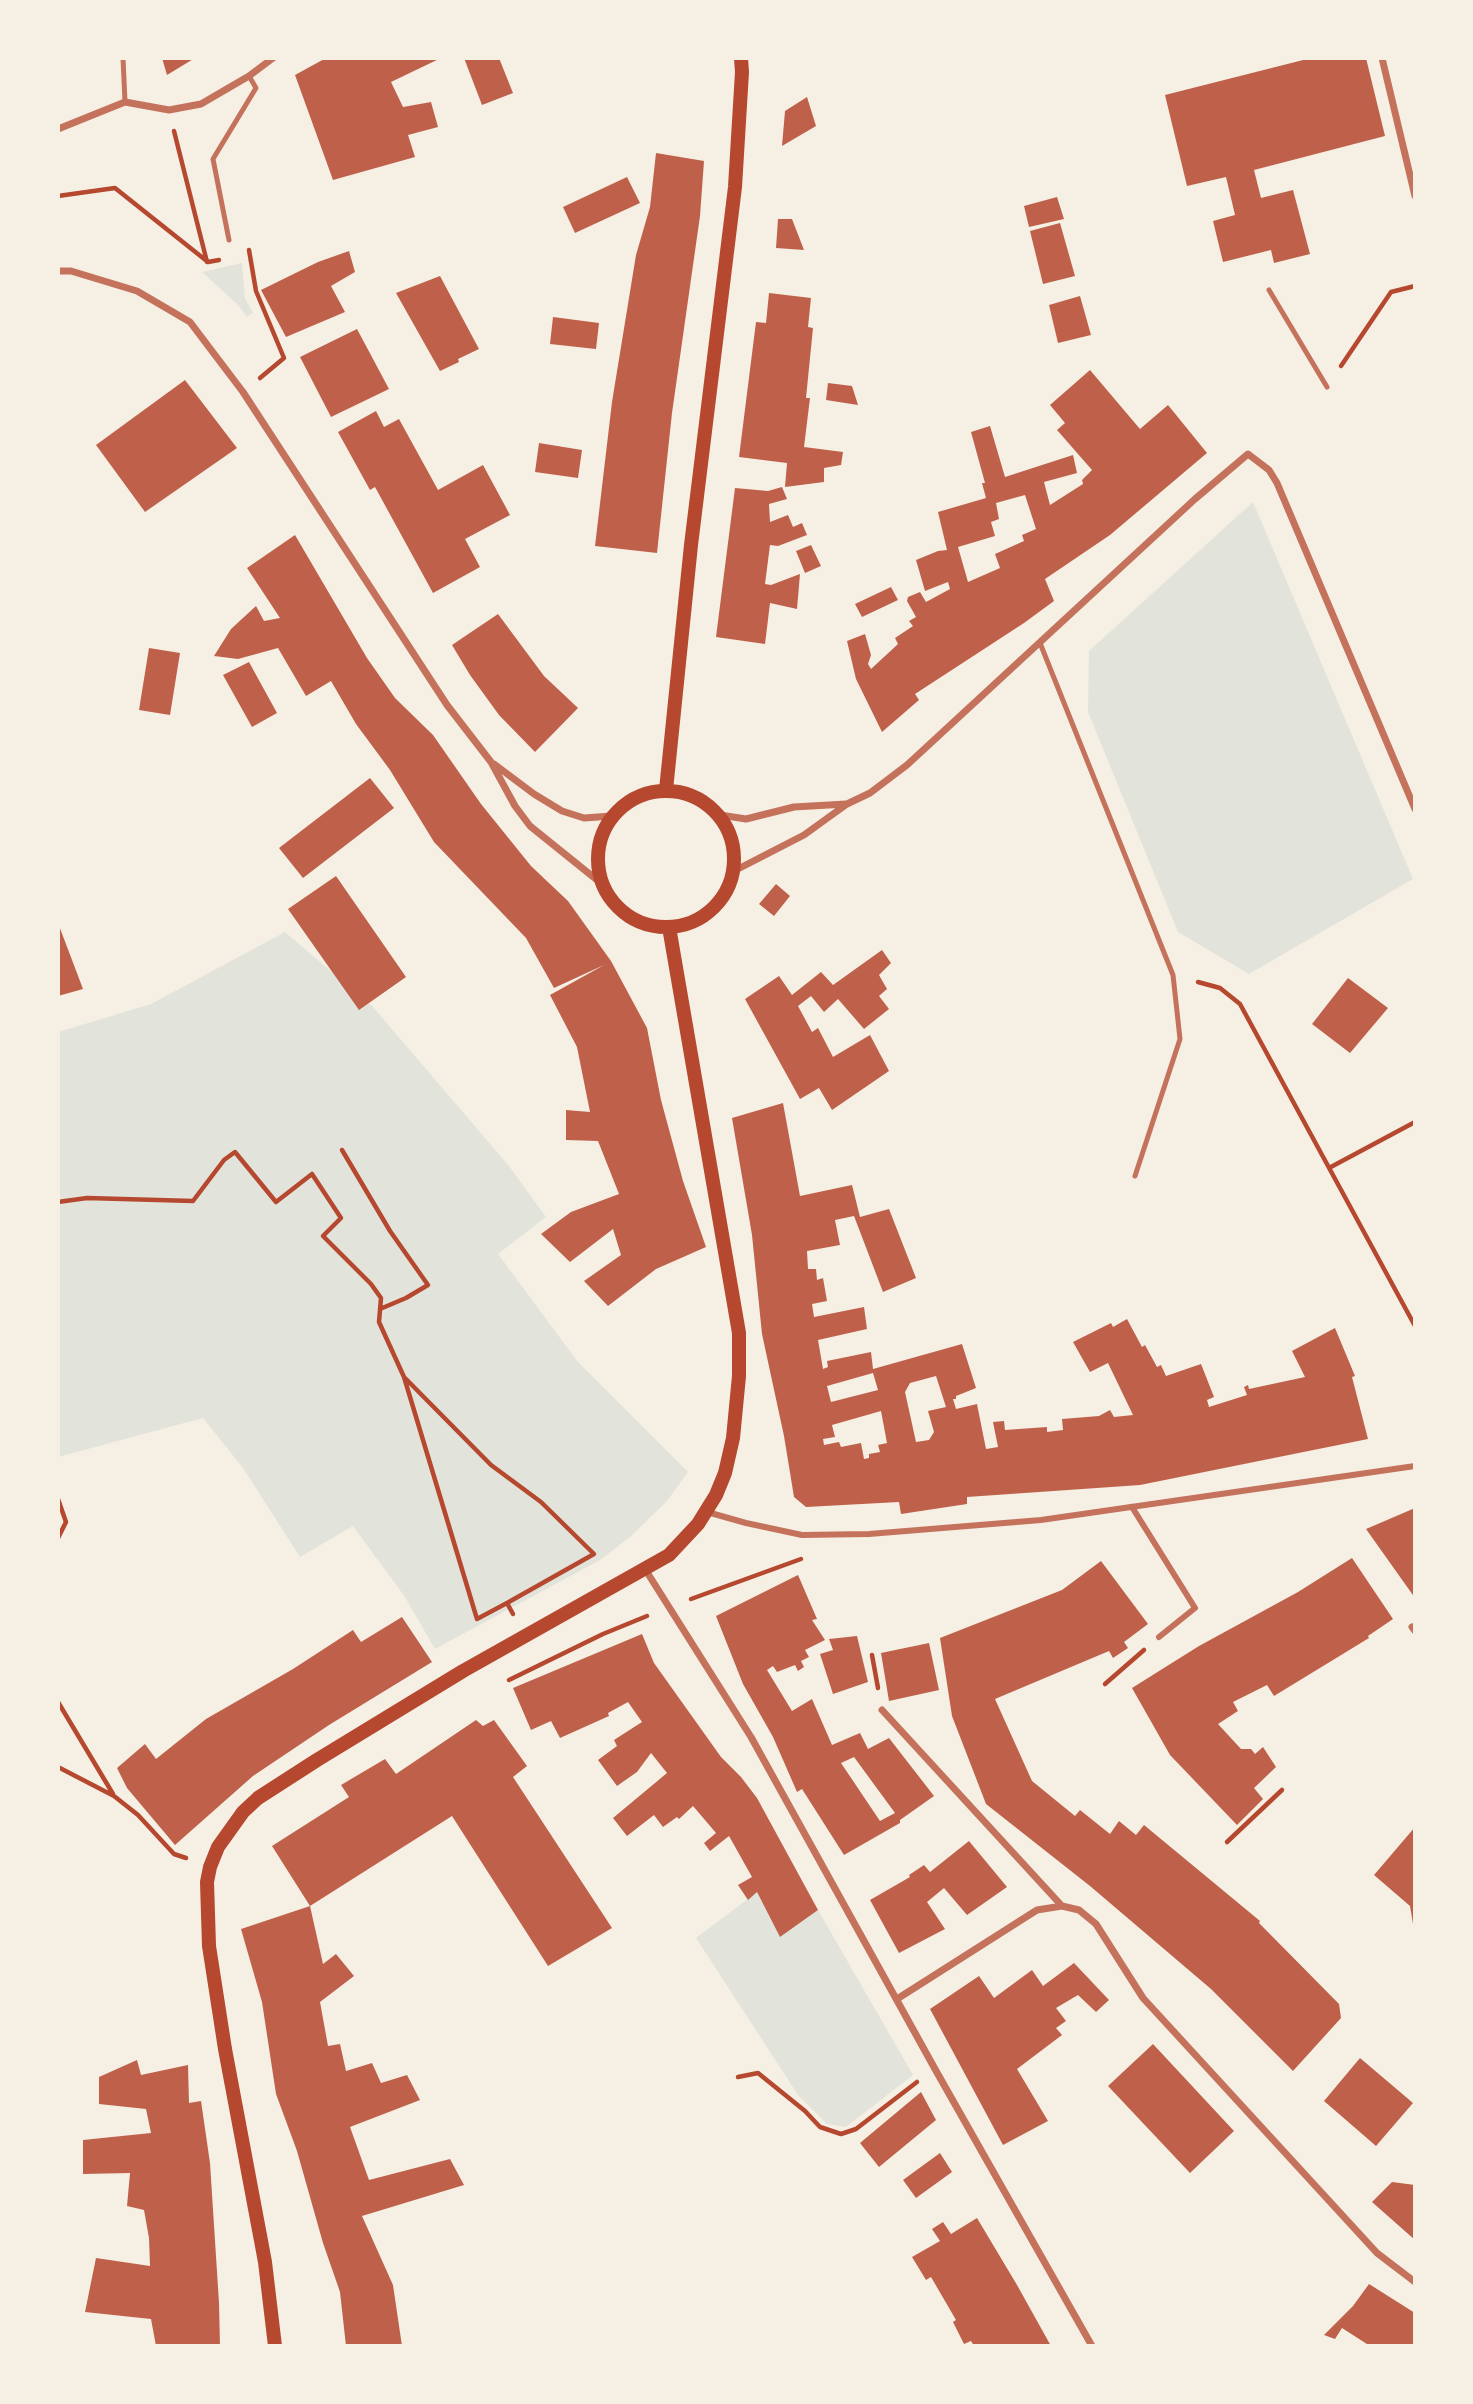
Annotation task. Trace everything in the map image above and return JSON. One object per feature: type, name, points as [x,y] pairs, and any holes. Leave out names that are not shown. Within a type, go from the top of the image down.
[{"type":"main road","points":[[666,790],[691,545],[735,187],[741,58]]},
{"type":"main road","points":[[666,790],[695,796],[709,804],[720,816],[733,841],[735,856],[734,871],[728,889],[718,904],[696,920],[669,927],[636,921],[622,912],[603,884],[598,867],[598,849],[612,816],[623,805],[650,792],[666,790]]},
{"type":"main road","points":[[275,2346],[265,2262],[225,2049],[209,1946],[206,1906],[210,1867],[227,1832],[258,1798],[376,1722],[645,1569],[677,1547],[706,1511],[725,1473],[733,1438],[739,1376],[739,1333],[669,927]]},
{"type":"street","points":[[58,129],[125,103],[169,110],[201,104],[249,76],[273,58]]},
{"type":"street","points":[[1382,58],[1415,196]]},
{"type":"street","points":[[58,271],[71,271],[137,291],[190,322],[243,392],[447,705],[491,762],[514,806],[530,826],[603,884]]},
{"type":"street","points":[[734,871],[804,835],[847,804],[870,793],[907,765],[1195,499],[1248,454],[1272,474],[1415,809]]},
{"type":"street","points":[[491,762],[562,811],[584,818],[612,816]]},
{"type":"street","points":[[720,816],[746,819],[794,807],[847,804]]},
{"type":"street","points":[[706,1511],[802,1535],[869,1534],[1041,1520],[1415,1466]]},
{"type":"street","points":[[1132,1507],[1195,1608],[1159,1637]]},
{"type":"street","points":[[645,1569],[751,1737],[1092,2346]]},
{"type":"street","points":[[882,1710],[1062,1906]]},
{"type":"street","points":[[897,1999],[1037,1910],[1062,1906],[1079,1910],[1096,1924],[1143,1997],[1377,2253],[1415,2282]]},
{"type":"lane","points":[[123,58],[125,103]]},
{"type":"lane","points":[[229,240],[213,159],[256,88],[249,76]]},
{"type":"lane","points":[[1269,290],[1327,387]]},
{"type":"lane","points":[[1041,643],[1173,975],[1180,1038],[1135,1176]]},
{"type":"path","points":[[169,110],[208,262]]},
{"type":"path","points":[[58,196],[115,188],[181,241]]},
{"type":"path","points":[[229,240],[247,238],[256,291],[284,358],[243,392]]},
{"type":"path","points":[[1327,387],[1391,292],[1415,286]]},
{"type":"path","points":[[1173,975],[1220,988],[1240,1004],[1415,1326]]},
{"type":"path","points":[[1329,1168],[1415,1122]]},
{"type":"path","points":[[342,1150],[390,1231],[428,1284],[406,1298],[380,1309]]},
{"type":"path","points":[[58,1202],[87,1198],[193,1201],[225,1160],[235,1153],[276,1202],[312,1174],[341,1218],[323,1236],[371,1284],[381,1298],[379,1322],[404,1377],[477,1619],[594,1554],[541,1502],[491,1465],[404,1377]]},
{"type":"path","points":[[58,1499],[66,1522],[58,1538]]},
{"type":"path","points":[[504,1683],[603,1634],[811,1556]]},
{"type":"path","points":[[507,1602],[539,1665]]},
{"type":"path","points":[[1105,1684],[1159,1637]]},
{"type":"path","points":[[872,1654],[882,1710]]},
{"type":"path","points":[[58,1702],[114,1796]]},
{"type":"path","points":[[58,1767],[114,1796],[138,1815],[174,1854],[210,1867]]},
{"type":"path","points":[[1227,1842],[1282,1790]]},
{"type":"path","points":[[738,2077],[758,2073],[820,2126],[841,2134],[856,2129],[935,2069]]},
{"type":"shaded area","points":[[242,263],[245,298],[253,313],[247,317],[238,305],[202,272]]},
{"type":"shaded area","points":[[1253,502],[1413,879],[1249,974],[1178,932],[1088,712],[1089,651]]},
{"type":"shaded area","points":[[285,932],[373,1007],[509,1166],[546,1217],[498,1254],[578,1362],[688,1472],[667,1501],[630,1537],[600,1560],[435,1649],[405,1597],[353,1526],[300,1557],[243,1468],[203,1418],[58,1457],[58,1032],[151,1004]]},
{"type":"shaded area","points":[[757,1892],[780,1937],[818,1910],[913,2075],[846,2127],[827,2124],[798,2095],[696,1938]]},
{"type":"building","points":[[162,58],[195,58],[167,75]]},
{"type":"building","points":[[326,58],[441,58],[391,82],[403,107],[431,102],[438,127],[408,135],[415,157],[333,180],[295,75]]},
{"type":"building","points":[[464,58],[499,58],[513,93],[482,105]]},
{"type":"building","points":[[1311,58],[1366,58],[1385,136],[1254,170],[1261,198],[1293,190],[1310,254],[1274,263],[1271,250],[1223,262],[1213,221],[1235,215],[1226,177],[1187,186],[1165,95]]},
{"type":"building","points":[[807,97],[816,126],[782,146],[785,111]]},
{"type":"building","points":[[656,153],[704,161],[700,216],[672,413],[657,553],[595,546],[612,402],[636,255],[650,207]]},
{"type":"building","points":[[627,177],[640,203],[575,233],[563,207]]},
{"type":"building","points":[[1057,197],[1064,219],[1029,227],[1024,206]]},
{"type":"building","points":[[778,219],[792,219],[804,250],[776,248]]},
{"type":"building","points":[[1060,223],[1075,276],[1043,284],[1030,231]]},
{"type":"building","points":[[349,251],[355,272],[331,286],[345,312],[286,337],[261,290],[318,262]]},
{"type":"building","points":[[440,276],[479,349],[440,371],[396,293]]},
{"type":"building","points":[[769,293],[811,298],[808,327],[813,328],[806,398],[810,398],[804,447],[843,452],[841,465],[824,468],[824,482],[785,487],[787,463],[739,457],[756,322],[766,323]]},
{"type":"building","points":[[1080,296],[1091,335],[1058,343],[1049,305]]},
{"type":"building","points":[[553,317],[599,323],[596,349],[550,344]]},
{"type":"building","points":[[357,329],[389,389],[331,417],[300,357]]},
{"type":"building","points":[[1090,370],[1140,429],[1168,405],[1207,453],[1110,535],[1045,579],[1054,601],[915,694],[919,700],[882,732],[856,679],[847,641],[865,634],[871,655],[868,664],[871,669],[898,644],[895,638],[913,626],[909,621],[916,617],[907,601],[908,597],[920,592],[926,602],[950,589],[948,582],[925,591],[916,560],[947,550],[938,512],[986,498],[982,483],[985,483],[971,432],[990,426],[1005,477],[1073,455],[1077,473],[1044,482],[1050,505],[1083,484],[1082,480],[1092,470],[1057,430],[1065,423],[1050,405]],"holes":[[[1025,495],[1036,529],[1022,535],[1024,541],[995,554],[1000,568],[968,582],[958,547],[995,536],[991,522],[999,519],[996,503]]]},
{"type":"building","points":[[185,380],[237,448],[145,512],[96,445]]},
{"type":"building","points":[[828,383],[852,386],[858,405],[826,400]]},
{"type":"building","points":[[376,411],[384,427],[399,419],[438,490],[483,465],[510,515],[465,539],[480,567],[433,593],[375,487],[370,490],[338,432]]},
{"type":"building","points":[[539,443],[582,450],[578,478],[535,472]]},
{"type":"building","points":[[782,487],[787,499],[769,504],[770,522],[788,515],[793,527],[802,523],[807,535],[778,546],[770,545],[765,584],[771,585],[800,574],[797,609],[770,603],[765,644],[716,637],[735,488],[768,491]]},
{"type":"building","points":[[295,535],[367,658],[395,698],[433,735],[481,804],[531,866],[568,901],[611,961],[647,1028],[661,1100],[683,1181],[706,1247],[656,1269],[608,1306],[584,1281],[621,1255],[613,1229],[570,1262],[541,1234],[571,1212],[619,1194],[598,1141],[566,1140],[566,1110],[590,1112],[577,1047],[550,995],[604,965],[554,988],[526,938],[434,842],[390,770],[356,724],[331,681],[306,696],[278,648],[238,659],[214,656],[231,629],[256,606],[264,621],[280,618],[247,568]]},
{"type":"building","points":[[811,545],[821,566],[805,573],[796,551]]},
{"type":"building","points":[[891,587],[898,600],[862,617],[855,604]]},
{"type":"building","points":[[498,614],[544,676],[578,708],[535,752],[499,715],[452,645]]},
{"type":"building","points":[[149,648],[180,653],[170,715],[139,710]]},
{"type":"building","points":[[249,662],[277,713],[252,727],[223,675]]},
{"type":"building","points":[[370,778],[394,808],[303,878],[279,848]]},
{"type":"building","points":[[336,876],[406,977],[359,1010],[288,909]]},
{"type":"building","points":[[776,884],[790,896],[774,916],[759,904]]},
{"type":"building","points":[[58,923],[83,989],[58,996]]},
{"type":"building","points":[[882,950],[891,963],[879,975],[887,989],[879,996],[889,1009],[864,1029],[838,999],[824,1012],[811,996],[798,1006],[812,1032],[818,1028],[833,1057],[870,1035],[889,1071],[832,1110],[819,1088],[800,1099],[745,999],[779,976],[792,995],[821,972],[833,985]]},
{"type":"building","points":[[1348,978],[1388,1008],[1350,1053],[1312,1024]]},
{"type":"building","points":[[783,1103],[800,1196],[852,1185],[860,1217],[889,1209],[916,1278],[883,1292],[854,1216],[835,1220],[840,1245],[807,1251],[808,1269],[816,1269],[817,1280],[823,1278],[827,1301],[812,1304],[814,1317],[864,1307],[867,1329],[818,1340],[823,1369],[828,1367],[827,1361],[871,1352],[873,1369],[962,1344],[976,1388],[953,1399],[956,1409],[977,1404],[986,1449],[998,1447],[993,1422],[1004,1421],[1005,1430],[1047,1427],[1047,1432],[1063,1430],[1062,1419],[1099,1416],[1110,1410],[1114,1417],[1133,1415],[1108,1363],[1090,1372],[1073,1342],[1111,1323],[1113,1327],[1127,1319],[1142,1347],[1145,1345],[1157,1367],[1161,1365],[1166,1376],[1201,1364],[1214,1397],[1207,1400],[1209,1407],[1247,1395],[1244,1387],[1248,1385],[1249,1389],[1305,1377],[1292,1351],[1335,1328],[1355,1376],[1352,1377],[1368,1439],[1140,1485],[967,1497],[967,1504],[901,1514],[899,1502],[806,1507],[794,1497],[762,1334],[752,1235],[732,1118]],"holes":[[[873,1373],[878,1390],[831,1402],[827,1386]],[[936,1376],[946,1407],[928,1411],[934,1432],[929,1440],[916,1442],[905,1392],[910,1383]],[[881,1411],[887,1443],[878,1445],[880,1452],[869,1454],[869,1458],[864,1459],[861,1443],[841,1447],[839,1442],[824,1445],[823,1439],[835,1437],[832,1425]]]},
{"type":"building","points":[[1415,1508],[1415,1598],[1366,1529]]},
{"type":"building","points":[[1352,1558],[1393,1619],[1368,1636],[1369,1638],[1274,1696],[1267,1685],[1233,1702],[1238,1711],[1218,1724],[1241,1749],[1251,1749],[1255,1754],[1263,1747],[1276,1767],[1254,1788],[1263,1799],[1237,1825],[1170,1755],[1132,1688]]},
{"type":"building","points":[[1101,1561],[1148,1624],[1124,1642],[1128,1648],[1113,1658],[1109,1651],[995,1699],[1032,1781],[1075,1816],[1080,1810],[1110,1834],[1119,1821],[1136,1835],[1144,1825],[1260,1921],[1259,1923],[1339,2004],[1341,2018],[1293,2071],[1211,1989],[1090,1886],[986,1804],[952,1716],[940,1638],[1062,1590]]},
{"type":"building","points":[[798,1575],[817,1619],[812,1620],[825,1640],[805,1650],[809,1657],[801,1661],[804,1667],[798,1671],[795,1665],[777,1672],[773,1666],[767,1670],[792,1711],[812,1699],[832,1745],[860,1733],[868,1749],[889,1738],[934,1796],[900,1820],[900,1823],[844,1855],[802,1789],[797,1792],[773,1737],[743,1684],[716,1616]],"holes":[[[854,1757],[895,1813],[880,1821],[841,1763]]]},
{"type":"building","points":[[402,1617],[432,1662],[329,1725],[253,1776],[175,1845],[127,1788],[117,1768],[145,1744],[156,1759],[206,1719],[293,1669],[353,1630],[361,1642]]},
{"type":"building","points":[[642,1634],[654,1663],[721,1757],[757,1798],[818,1910],[780,1937],[757,1892],[748,1900],[738,1885],[752,1877],[729,1836],[710,1851],[704,1843],[716,1833],[693,1806],[679,1819],[677,1817],[663,1827],[654,1815],[627,1836],[613,1818],[667,1773],[651,1753],[637,1772],[617,1786],[598,1760],[617,1746],[614,1740],[642,1722],[628,1702],[608,1713],[609,1716],[560,1738],[551,1721],[531,1730],[513,1688]]},
{"type":"building","points":[[857,1636],[868,1682],[833,1694],[820,1654],[833,1650],[829,1639]]},
{"type":"building","points":[[929,1643],[939,1690],[889,1701],[881,1653]]},
{"type":"building","points":[[476,1720],[483,1726],[494,1720],[527,1766],[513,1777],[612,1928],[548,1966],[452,1816],[310,1906],[272,1846],[349,1797],[341,1785],[385,1759],[396,1774]]},
{"type":"building","points":[[1415,1827],[1414,1930],[1410,1906],[1374,1875]]},
{"type":"building","points":[[969,1841],[1007,1887],[967,1915],[944,1888],[927,1902],[945,1929],[899,1953],[870,1900],[910,1877],[909,1875],[924,1865],[930,1872]]},
{"type":"building","points":[[310,1906],[323,1964],[336,1954],[354,1976],[320,2002],[328,2046],[340,2044],[346,2071],[372,2063],[381,2083],[407,2075],[420,2100],[350,2127],[369,2180],[450,2159],[464,2185],[362,2216],[393,2285],[402,2346],[346,2346],[340,2292],[297,2151],[276,2094],[262,2002],[241,1929]]},
{"type":"building","points":[[1074,1963],[1109,2000],[1096,2012],[1078,1995],[1056,2008],[1066,2021],[1056,2028],[1062,2035],[1017,2069],[1048,2121],[1003,2145],[930,2009],[979,1976],[994,1998],[1032,1970],[1043,1986]]},
{"type":"building","points":[[1153,2044],[1234,2131],[1190,2173],[1108,2086]]},
{"type":"building","points":[[1360,2058],[1413,2103],[1376,2146],[1324,2101]]},
{"type":"building","points":[[137,2060],[141,2075],[188,2065],[189,2103],[201,2101],[210,2163],[220,2346],[156,2346],[151,2319],[85,2312],[96,2258],[150,2266],[144,2210],[127,2206],[130,2173],[83,2174],[83,2140],[151,2133],[146,2109],[99,2104],[99,2077]]},
{"type":"building","points":[[921,2092],[936,2120],[879,2167],[860,2143]]},
{"type":"building","points":[[940,2153],[952,2172],[916,2198],[903,2180]]},
{"type":"building","points":[[1392,2182],[1415,2185],[1415,2240],[1372,2202]]},
{"type":"building","points":[[977,2218],[1051,2346],[974,2346],[971,2341],[964,2344],[953,2322],[956,2320],[931,2277],[926,2280],[912,2257],[940,2241],[932,2229],[943,2222],[951,2234]]},
{"type":"building","points":[[1369,2284],[1415,2313],[1415,2346],[1370,2346],[1342,2328],[1335,2339],[1324,2335],[1353,2306]]}]
